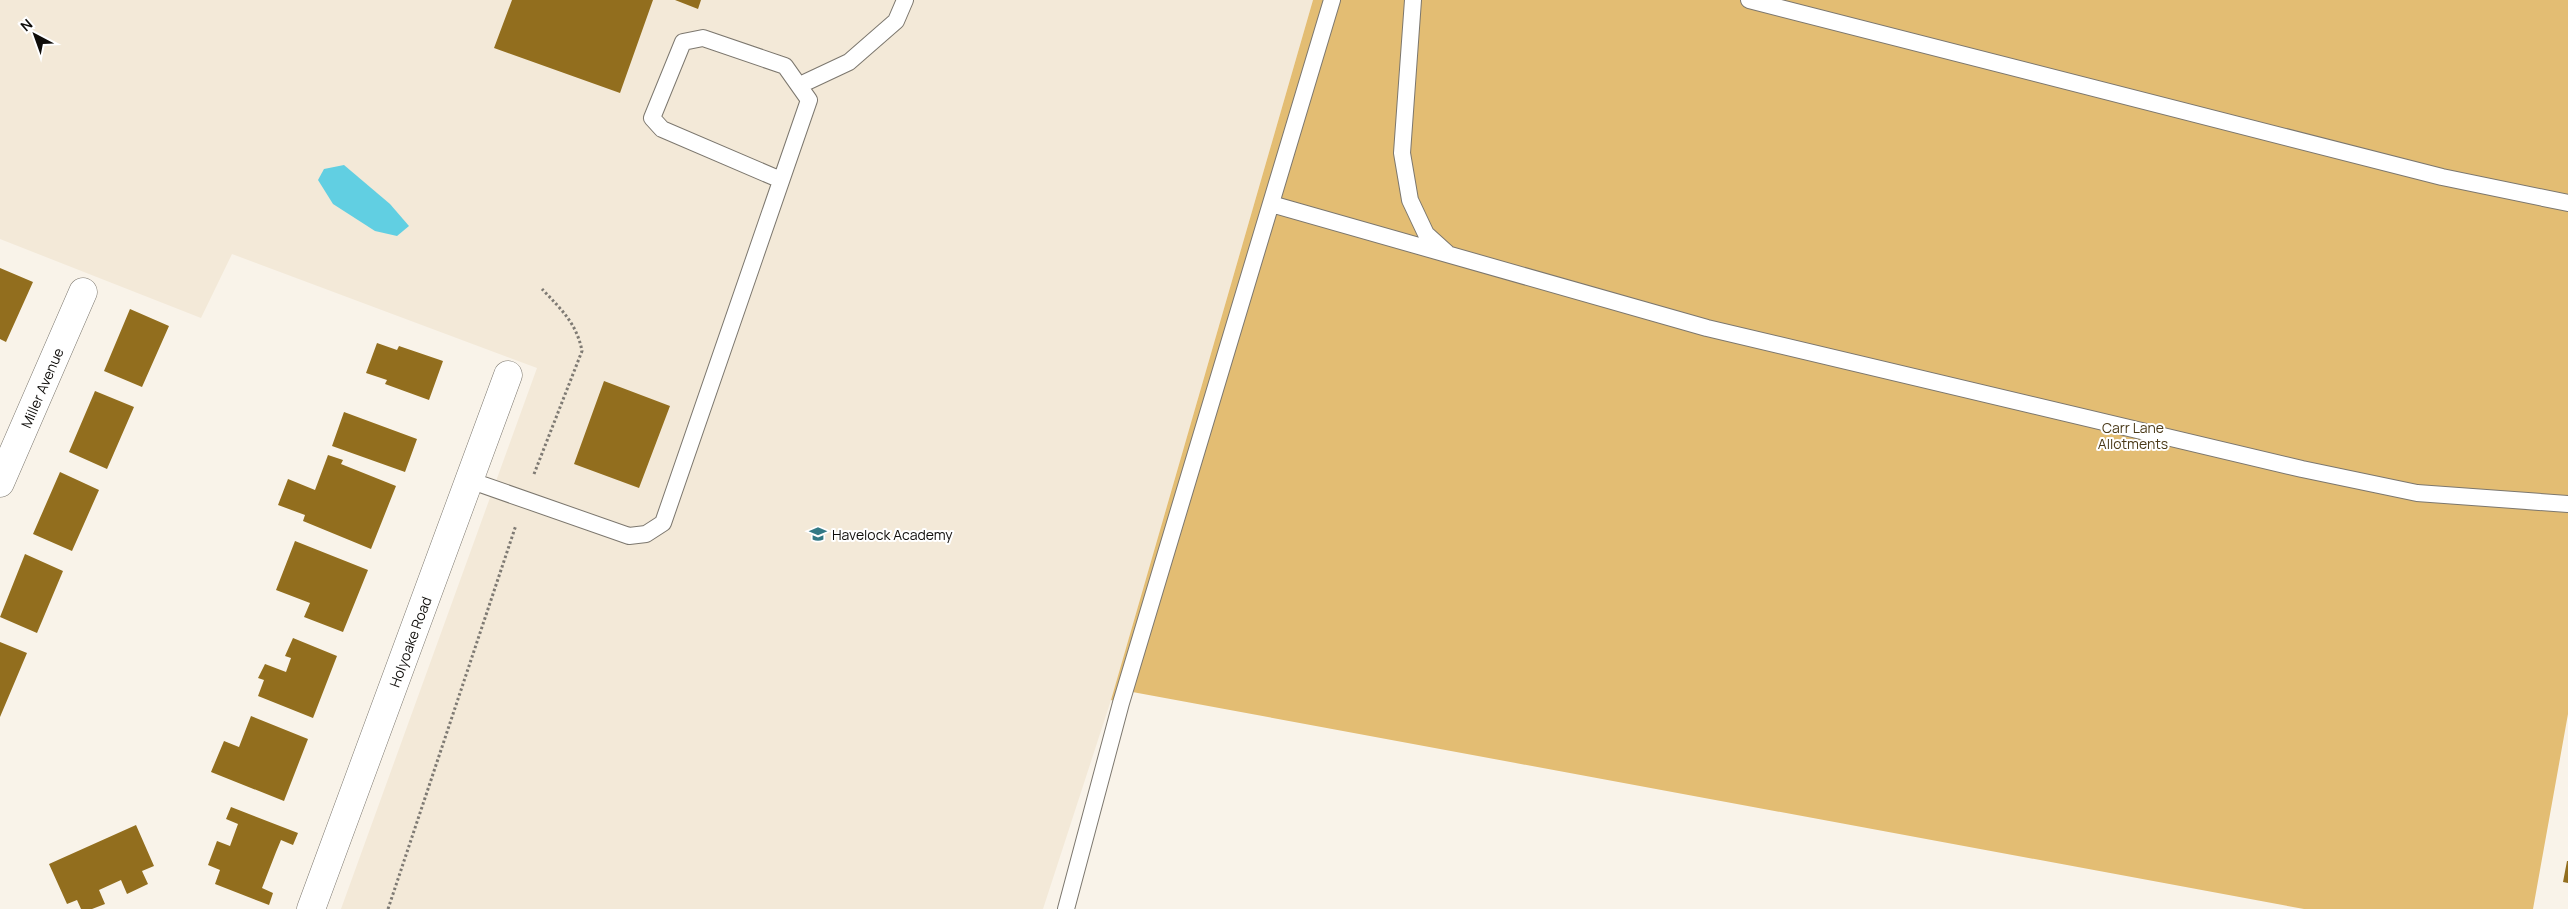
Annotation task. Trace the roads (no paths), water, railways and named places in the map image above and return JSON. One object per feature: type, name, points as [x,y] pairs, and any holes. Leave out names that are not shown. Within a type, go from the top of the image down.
[{"type":"street","name":"Miller Avenue","points":[[0,483],[83,292]]},
{"type":"street","name":"Holyoake Road","points":[[311,909],[508,375]]},
{"type":"lane","points":[[800,86],[849,62],[896,21],[905,0]]},
{"type":"lane","points":[[1066,909],[1121,703],[1332,0]]},
{"type":"lane","points":[[1413,0],[1402,153],[1410,200],[1426,234],[1448,255]]},
{"type":"lane","points":[[1749,0],[2442,177],[2568,203]]},
{"type":"lane","points":[[469,480],[629,536],[646,534],[663,523],[809,100],[785,66],[703,38],[683,42],[652,118],[662,129],[781,180]]},
{"type":"lane","points":[[1271,204],[1708,328],[2302,469],[2417,493],[2568,504]]},
{"type":"water","points":[[344,165],[390,204],[409,226],[397,236],[375,231],[333,204],[318,180],[324,169]]},
{"type":"place","name":"Havelock Academy","points":[[818,534]]},
{"type":"park label","name":"Carr Lane Allotments","points":[[2133,436]]}]
